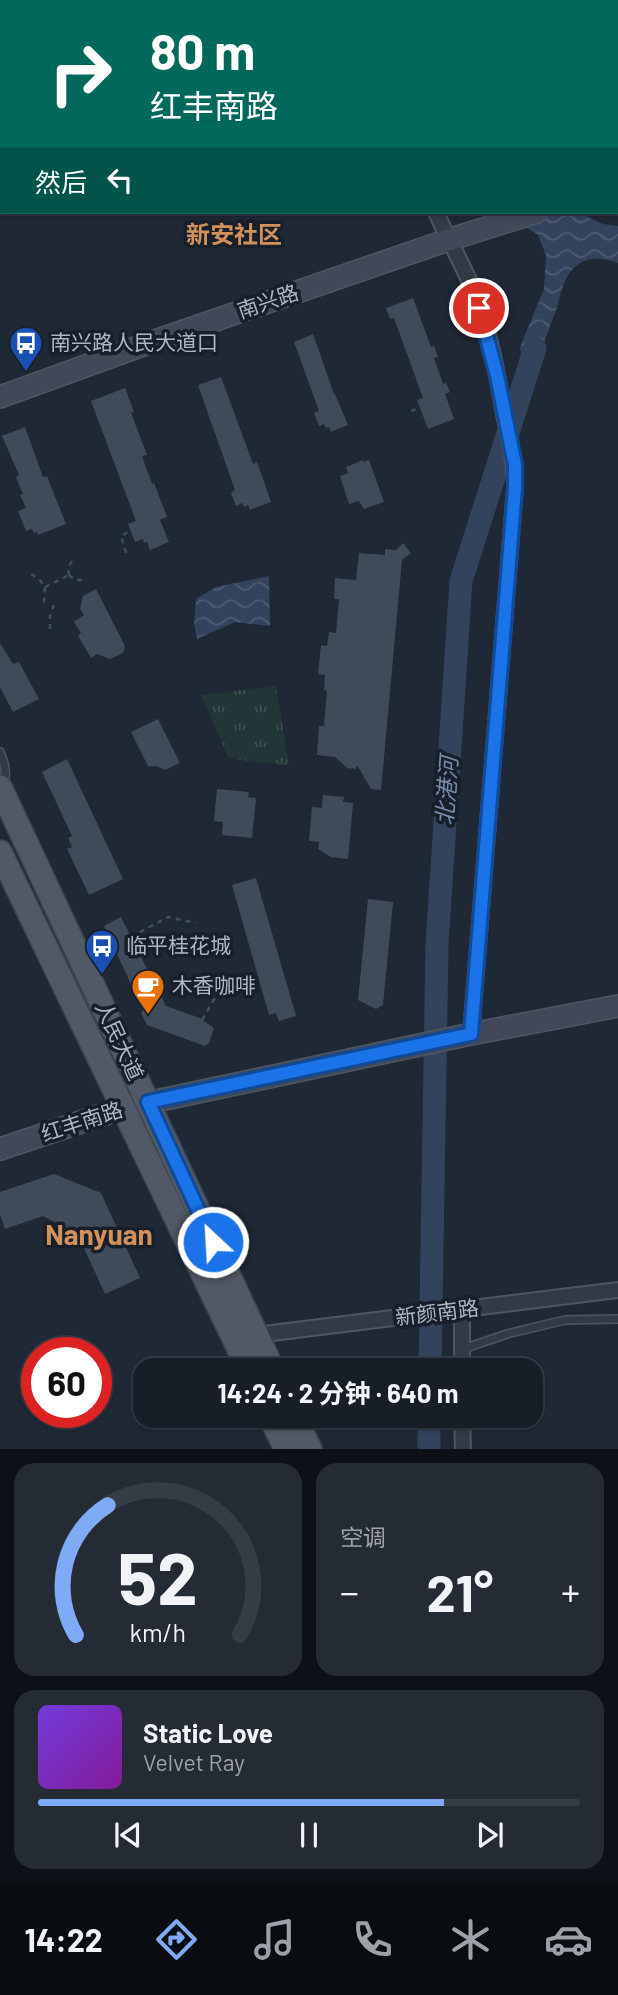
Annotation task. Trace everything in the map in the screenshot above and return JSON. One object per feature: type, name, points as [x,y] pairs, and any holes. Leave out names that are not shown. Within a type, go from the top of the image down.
[{"type":"main road","name":"人民大道","points":[[1,790],[267,1358]]},
{"type":"main road","points":[[0,852],[242,1358]]},
{"type":"main road","points":[[276,1428],[286,1449]]},
{"type":"main road","points":[[300,1428],[310,1449]]},
{"type":"street","points":[[437,214],[475,294],[499,386],[515,465],[470,1034]]},
{"type":"street","name":"南兴路","points":[[0,397],[448,240],[531,214]]},
{"type":"street","name":"红丰南路","points":[[0,1149],[148,1102],[470,1034],[618,1006]]},
{"type":"street","name":"新颜南路","points":[[256,1335],[618,1290]]},
{"type":"street","points":[[461,1311],[462,1358]]},
{"type":"street","points":[[462,1428],[463,1449]]},
{"type":"lane","points":[[0,752],[6,777],[1,790]]},
{"type":"lane","points":[[462,1349],[507,1334],[565,1320],[618,1319]]},
{"type":"path","points":[[411,411],[420,408]]},
{"type":"path","points":[[126,553],[121,536],[130,531]]},
{"type":"path","points":[[72,561],[68,568],[69,575],[75,580],[83,580]]},
{"type":"path","points":[[31,574],[45,587],[44,603]]},
{"type":"path","points":[[45,587],[69,575]]},
{"type":"path","points":[[50,629],[50,616],[54,605]]},
{"type":"path","points":[[131,937],[168,917],[196,923]]},
{"type":"path","points":[[202,1020],[226,979]]},
{"type":"green space","points":[[276,686],[289,765],[228,757],[201,695]]},
{"type":"water","points":[[505,214],[581,214],[603,224],[618,226],[618,263],[591,259],[576,266],[568,275],[528,383],[520,347],[544,289],[546,255],[538,235]]},
{"type":"water","points":[[269,576],[270,626],[235,622],[197,639],[194,623],[196,599],[216,587]]},
{"type":"building","points":[[413,298],[431,347],[434,346],[438,357],[434,358],[443,384],[446,383],[450,392],[445,394],[454,419],[428,429],[417,400],[423,398],[394,318],[390,319],[386,308]]},
{"type":"building","points":[[313,334],[348,425],[331,432],[324,424],[319,426],[314,413],[319,411],[294,342]]},
{"type":"building","points":[[221,377],[253,464],[257,462],[271,502],[250,510],[248,505],[244,507],[242,503],[236,506],[231,493],[235,490],[198,385]]},
{"type":"building","points":[[125,388],[147,455],[142,456],[167,517],[160,520],[169,542],[150,550],[143,539],[135,542],[128,524],[136,521],[91,401]]},
{"type":"building","points":[[25,427],[43,477],[47,476],[66,524],[38,535],[32,529],[26,531],[18,511],[26,508],[16,477],[19,475],[2,436]]},
{"type":"building","points":[[369,460],[384,502],[364,509],[359,501],[349,504],[340,476],[348,473],[346,467]]},
{"type":"building","points":[[403,543],[411,553],[402,560],[381,790],[371,789],[357,765],[356,769],[347,768],[335,757],[317,755],[319,726],[324,726],[327,691],[324,690],[325,675],[318,674],[321,645],[327,646],[329,632],[336,633],[339,599],[334,599],[335,578],[356,580],[359,553],[385,555],[385,549],[396,550]]},
{"type":"building","points":[[96,589],[125,646],[123,653],[110,659],[97,654],[91,658],[78,636],[81,633],[74,622],[84,615],[80,609],[83,596]]},
{"type":"building","points":[[0,643],[13,664],[19,662],[39,699],[13,712],[0,687]]},
{"type":"building","points":[[158,719],[180,763],[165,770],[148,766],[131,732]]},
{"type":"building","points":[[67,759],[123,879],[89,895],[67,849],[72,847],[68,838],[72,836],[42,772]]},
{"type":"building","points":[[217,789],[249,792],[248,797],[256,798],[252,838],[222,835],[223,822],[214,821]]},
{"type":"building","points":[[323,795],[344,797],[343,802],[353,803],[348,859],[331,857],[318,849],[319,842],[309,841],[312,807],[322,808]]},
{"type":"building","points":[[256,878],[296,1016],[279,1021],[276,1013],[269,1015],[232,885]]},
{"type":"building","points":[[368,899],[393,902],[383,1005],[376,1009],[358,1000]]},
{"type":"building","points":[[121,917],[166,1006],[200,1018],[214,1028],[209,1043],[205,1046],[147,1025],[141,1013],[143,1010],[104,926]]},
{"type":"building","points":[[54,1174],[101,1193],[140,1278],[105,1294],[77,1233],[43,1216],[5,1229],[0,1214],[0,1192]]},
{"type":"waterway","name":"北港河","points":[[430,1358],[437,944],[461,581],[535,348]]},
{"type":"waterway","name":"北港河","points":[[429,1428],[429,1449]]},
{"type":"place","name":"南兴路人民大道口","points":[[26,373]]},
{"type":"place","name":"临平桂花城","points":[[102,976]]},
{"type":"place","name":"木香咖啡","points":[[148,1016]]},
{"type":"district","name":"新安社区","points":[[234,235]]},
{"type":"district","name":"Nanyuan","points":[[99,1235]]},
{"type":"route","points":[[213,1242],[148,1102],[471,1034],[515,488],[515,465],[497,376],[479,308]]}]
